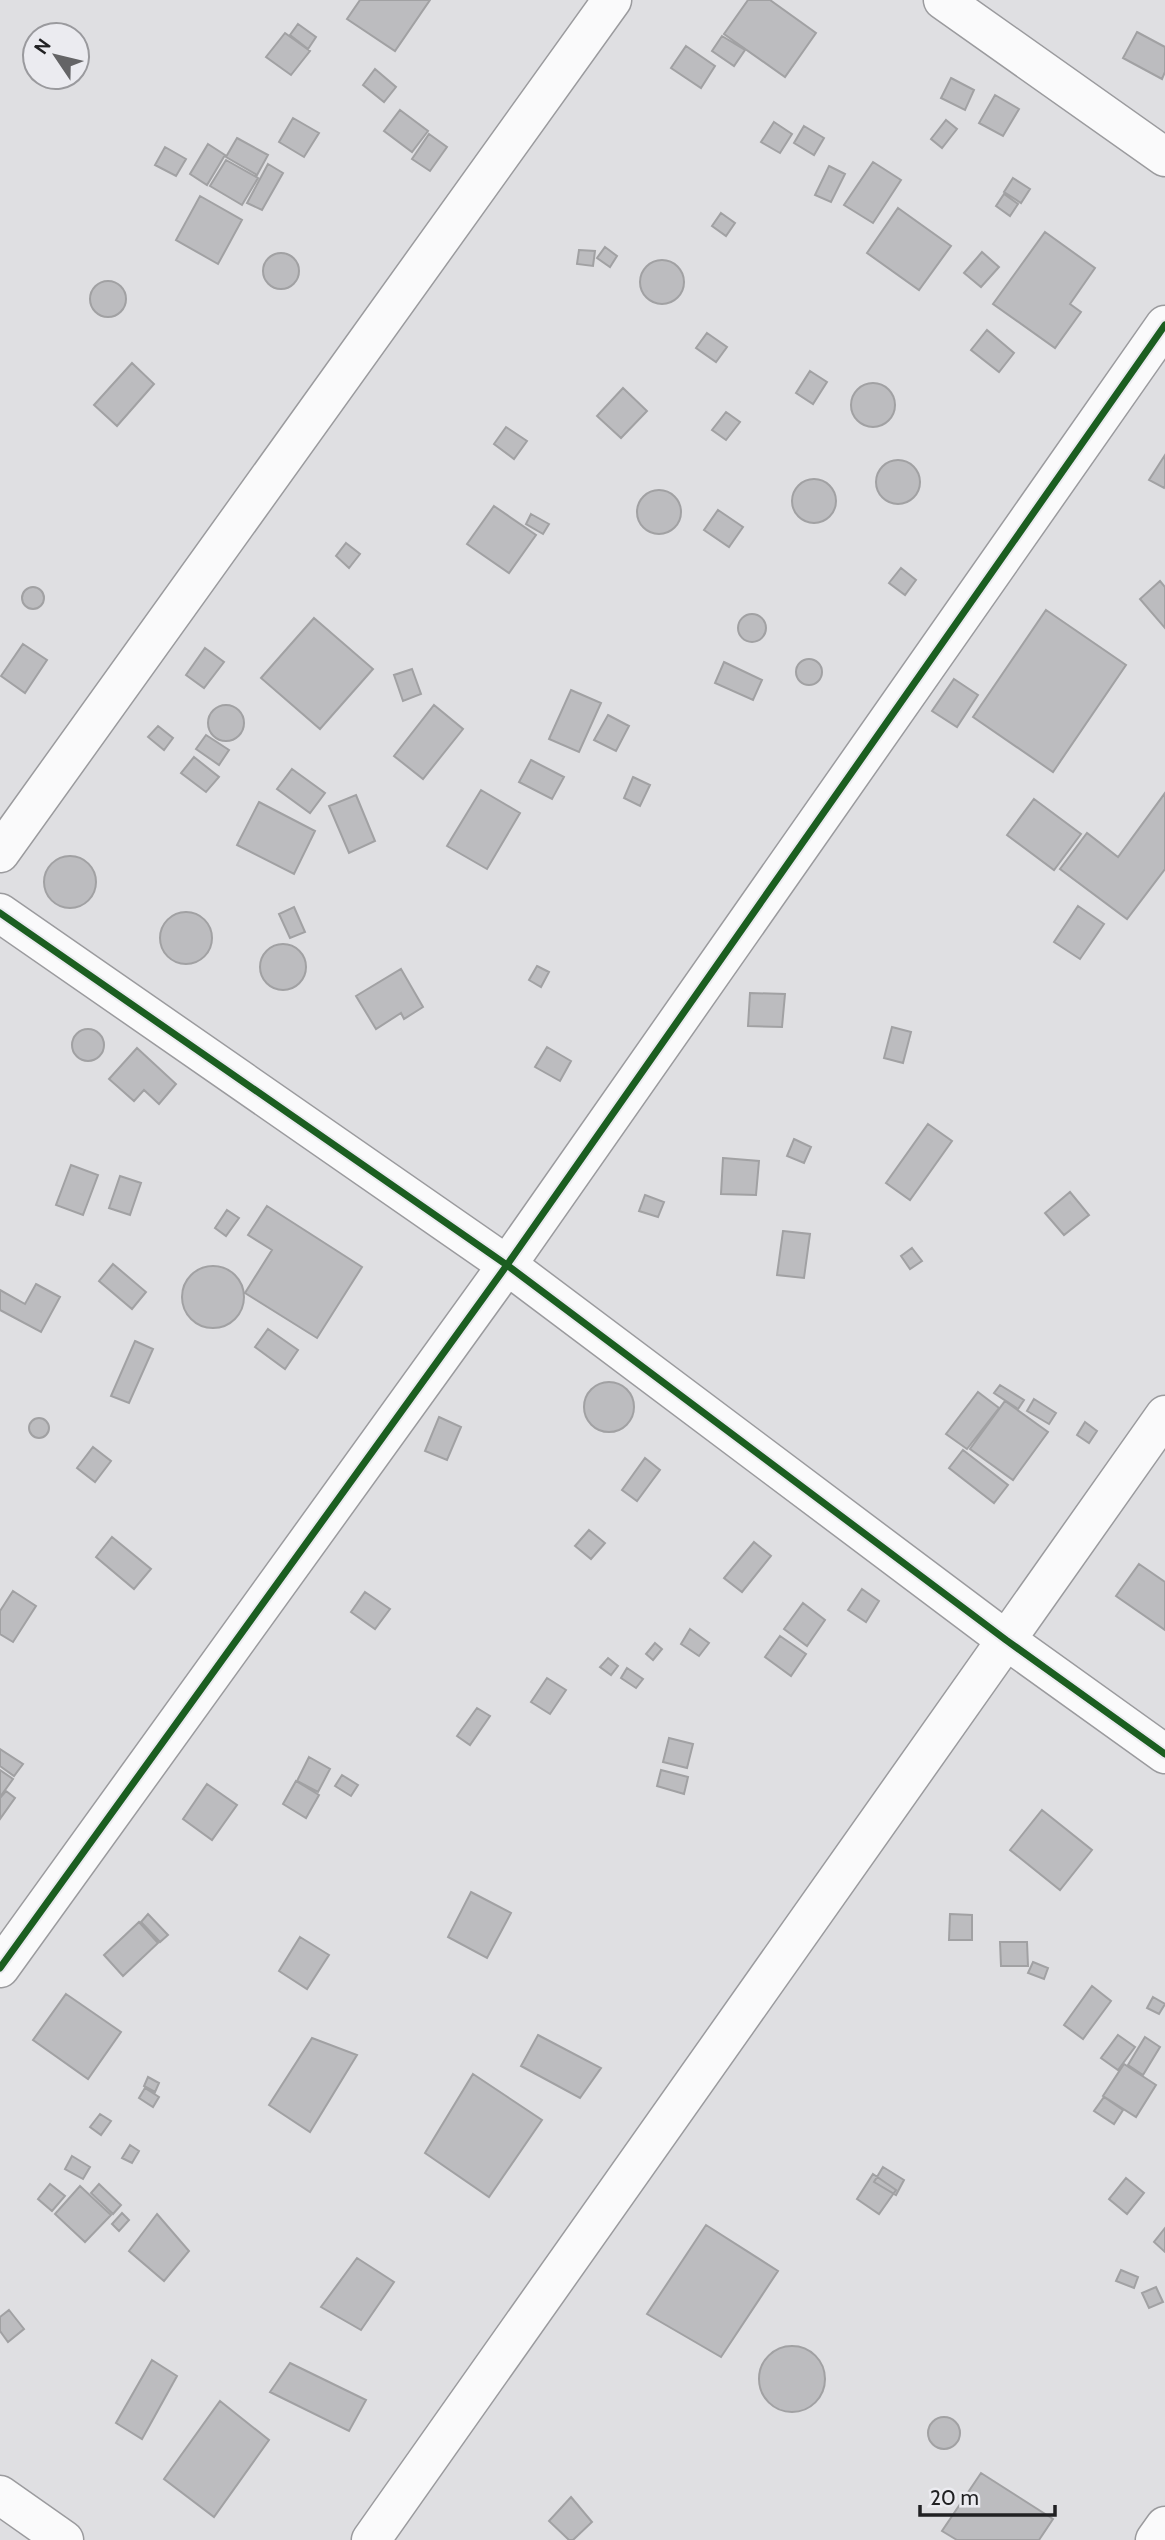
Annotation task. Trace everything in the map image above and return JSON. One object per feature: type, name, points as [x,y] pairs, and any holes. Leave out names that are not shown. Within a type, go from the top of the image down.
[{"type":"street","points":[[0,853],[612,0]]},
{"type":"street","points":[[943,0],[1165,157]]},
{"type":"street","points":[[0,1968],[507,1265],[1165,325]]},
{"type":"street","points":[[0,913],[507,1265],[1006,1640],[1165,1754]]},
{"type":"street","points":[[371,2540],[1165,1415]]},
{"type":"street","points":[[0,2496],[64,2540]]},
{"type":"street","points":[[1155,2540],[1165,2526]]},
{"type":"building","points":[[360,0],[430,0],[395,51],[347,19]]},
{"type":"building","points":[[748,0],[770,0],[816,33],[785,77],[724,34]]},
{"type":"building","points":[[298,24],[316,37],[308,49],[290,35]]},
{"type":"building","points":[[1137,32],[1165,47],[1165,72],[1162,79],[1123,58]]},
{"type":"building","points":[[285,33],[310,51],[291,75],[266,57]]},
{"type":"building","points":[[722,36],[745,50],[734,66],[712,51]]},
{"type":"building","points":[[686,46],[715,66],[701,88],[671,68]]},
{"type":"building","points":[[375,69],[396,87],[384,102],[363,85]]},
{"type":"building","points":[[951,78],[974,90],[965,110],[941,98]]},
{"type":"building","points":[[995,95],[1019,109],[1003,136],[979,123]]},
{"type":"building","points":[[400,110],[428,131],[412,152],[384,131]]},
{"type":"building","points":[[293,118],[319,133],[304,157],[279,142]]},
{"type":"building","points":[[946,120],[957,129],[942,148],[931,139]]},
{"type":"building","points":[[774,122],[792,134],[780,153],[761,142]]},
{"type":"building","points":[[804,126],[824,138],[814,155],[794,143]]},
{"type":"building","points":[[429,134],[447,147],[430,171],[412,159]]},
{"type":"building","points":[[237,138],[268,155],[257,175],[226,157]]},
{"type":"building","points":[[208,144],[225,155],[207,185],[190,174]]},
{"type":"building","points":[[165,147],[186,159],[176,176],[155,165]]},
{"type":"building","points":[[226,160],[258,178],[242,205],[210,186]]},
{"type":"building","points":[[873,162],[901,180],[873,223],[844,205]]},
{"type":"building","points":[[268,164],[283,173],[262,210],[247,203]]},
{"type":"building","points":[[829,166],[845,174],[831,202],[815,195]]},
{"type":"building","points":[[1013,178],[1030,189],[1021,203],[1004,192]]},
{"type":"building","points":[[1004,194],[1018,204],[1010,216],[996,206]]},
{"type":"building","points":[[200,196],[242,220],[218,264],[176,240]]},
{"type":"building","points":[[898,208],[951,246],[919,290],[867,253]]},
{"type":"building","points":[[721,213],[735,223],[726,236],[712,226]]},
{"type":"building","points":[[1045,232],[1095,268],[1070,304],[1081,312],[1055,348],[993,304]]},
{"type":"building","points":[[605,247],[617,256],[610,267],[597,258]]},
{"type":"building","points":[[579,250],[595,251],[593,266],[577,264]]},
{"type":"building","points":[[982,252],[999,267],[981,287],[964,273]]},
{"type":"building","points":[[281,253],[294,258],[299,271],[294,284],[281,289],[268,284],[263,271],[268,258]]},
{"type":"building","points":[[662,260],[677,267],[684,282],[677,297],[662,304],[647,297],[640,282],[647,267]]},
{"type":"building","points":[[108,281],[121,286],[126,299],[121,312],[108,317],[95,312],[90,299],[95,286]]},
{"type":"building","points":[[987,330],[1014,353],[999,372],[971,350]]},
{"type":"building","points":[[707,333],[727,347],[716,362],[696,348]]},
{"type":"building","points":[[132,363],[154,384],[117,426],[94,405]]},
{"type":"building","points":[[810,371],[827,382],[813,404],[796,393]]},
{"type":"building","points":[[873,383],[889,389],[895,405],[889,421],[873,427],[857,421],[851,405],[857,389]]},
{"type":"building","points":[[623,388],[647,411],[621,438],[597,416]]},
{"type":"building","points":[[726,412],[740,422],[726,440],[712,430]]},
{"type":"building","points":[[506,427],[527,441],[514,459],[494,444]]},
{"type":"building","points":[[1165,455],[1165,486],[1164,488],[1149,480]]},
{"type":"building","points":[[898,460],[914,466],[920,482],[914,498],[898,504],[882,498],[876,482],[882,466]]},
{"type":"building","points":[[814,479],[829,486],[836,501],[829,516],[814,523],[799,516],[792,501],[799,486]]},
{"type":"building","points":[[659,490],[675,496],[681,512],[675,528],[659,534],[643,528],[637,512],[643,496]]},
{"type":"building","points":[[494,506],[536,535],[509,573],[467,544]]},
{"type":"building","points":[[718,510],[743,527],[729,547],[704,530]]},
{"type":"building","points":[[531,514],[549,524],[543,534],[526,524]]},
{"type":"building","points":[[346,543],[360,554],[349,568],[336,556]]},
{"type":"building","points":[[901,568],[916,580],[905,595],[889,583]]},
{"type":"building","points":[[1160,581],[1165,587],[1165,628],[1140,599]]},
{"type":"building","points":[[33,587],[41,590],[44,598],[41,606],[33,609],[25,606],[22,598],[25,590]]},
{"type":"building","points":[[1046,610],[1126,665],[1053,772],[973,717]]},
{"type":"building","points":[[752,614],[762,618],[766,628],[762,638],[752,642],[742,638],[738,628],[742,618]]},
{"type":"building","points":[[314,618],[373,669],[320,729],[261,678]]},
{"type":"building","points":[[23,644],[47,660],[25,693],[1,676]]},
{"type":"building","points":[[205,648],[224,662],[204,688],[186,675]]},
{"type":"building","points":[[809,659],[818,663],[822,672],[818,681],[809,685],[800,681],[796,672],[800,663]]},
{"type":"building","points":[[724,662],[762,680],[753,700],[715,683]]},
{"type":"building","points":[[412,669],[421,694],[403,701],[394,675]]},
{"type":"building","points":[[954,679],[978,695],[957,727],[932,711]]},
{"type":"building","points":[[571,690],[601,703],[579,752],[549,739]]},
{"type":"building","points":[[226,705],[239,710],[244,723],[239,736],[226,741],[213,736],[208,723],[213,710]]},
{"type":"building","points":[[434,705],[463,729],[423,779],[394,756]]},
{"type":"building","points":[[608,715],[629,726],[616,751],[594,740]]},
{"type":"building","points":[[158,726],[173,738],[164,750],[148,737]]},
{"type":"building","points":[[206,735],[229,750],[219,765],[196,749]]},
{"type":"building","points":[[194,757],[219,777],[206,792],[181,773]]},
{"type":"building","points":[[531,760],[564,777],[552,799],[519,782]]},
{"type":"building","points":[[292,769],[325,793],[310,813],[277,789]]},
{"type":"building","points":[[633,777],[650,785],[640,806],[624,798]]},
{"type":"building","points":[[481,790],[520,813],[487,869],[447,846]]},
{"type":"building","points":[[1165,793],[1165,869],[1127,919],[1060,869],[1087,833],[1118,857]]},
{"type":"building","points":[[356,795],[375,841],[349,853],[329,806]]},
{"type":"building","points":[[1034,799],[1081,834],[1054,870],[1007,835]]},
{"type":"building","points":[[259,802],[315,831],[294,874],[237,845]]},
{"type":"building","points":[[70,856],[80,858],[88,864],[94,872],[94,892],[88,900],[80,906],[70,908],[60,906],[52,900],[46,892],[44,882],[46,872],[52,864],[60,858]]},
{"type":"building","points":[[1078,906],[1104,924],[1080,959],[1054,942]]},
{"type":"building","points":[[294,907],[305,932],[290,938],[279,914]]},
{"type":"building","points":[[186,912],[196,914],[204,920],[210,928],[210,948],[204,956],[196,962],[186,964],[176,962],[168,956],[162,948],[160,938],[162,928],[168,920],[176,914]]},
{"type":"building","points":[[283,944],[300,950],[306,967],[300,984],[283,990],[266,984],[260,967],[266,950]]},
{"type":"building","points":[[537,966],[549,972],[541,987],[529,980]]},
{"type":"building","points":[[401,969],[423,1007],[404,1019],[401,1013],[376,1029],[356,996]]},
{"type":"building","points":[[750,993],[785,994],[782,1027],[748,1026]]},
{"type":"building","points":[[892,1027],[911,1032],[903,1063],[884,1058]]},
{"type":"building","points":[[88,1029],[99,1034],[104,1045],[99,1056],[88,1061],[77,1056],[72,1045],[77,1034]]},
{"type":"building","points":[[547,1047],[571,1061],[560,1081],[535,1067]]},
{"type":"building","points":[[137,1048],[176,1084],[159,1104],[144,1090],[134,1101],[109,1079]]},
{"type":"building","points":[[928,1124],[952,1141],[910,1200],[886,1183]]},
{"type":"building","points":[[794,1139],[811,1147],[804,1163],[787,1156]]},
{"type":"building","points":[[723,1158],[759,1161],[756,1195],[721,1194]]},
{"type":"building","points":[[71,1165],[98,1175],[83,1215],[56,1205]]},
{"type":"building","points":[[120,1176],[141,1183],[130,1215],[109,1208]]},
{"type":"building","points":[[1070,1192],[1089,1215],[1064,1235],[1045,1213]]},
{"type":"building","points":[[645,1195],[664,1202],[658,1217],[639,1211]]},
{"type":"building","points":[[267,1206],[362,1267],[317,1338],[245,1293],[272,1250],[248,1235]]},
{"type":"building","points":[[227,1210],[239,1218],[226,1236],[215,1228]]},
{"type":"building","points":[[783,1231],[810,1234],[804,1278],[777,1275]]},
{"type":"building","points":[[912,1248],[922,1261],[910,1269],[901,1256]]},
{"type":"building","points":[[113,1264],[146,1292],[132,1309],[99,1281]]},
{"type":"building","points":[[213,1266],[235,1275],[244,1297],[235,1319],[213,1328],[191,1319],[182,1297],[191,1275]]},
{"type":"building","points":[[36,1284],[60,1297],[41,1332],[0,1310],[0,1290],[25,1304]]},
{"type":"building","points":[[268,1329],[298,1350],[285,1369],[255,1347]]},
{"type":"building","points":[[135,1341],[153,1349],[129,1403],[111,1396]]},
{"type":"building","points":[[609,1382],[627,1389],[634,1407],[627,1425],[609,1432],[591,1425],[584,1407],[591,1389]]},
{"type":"building","points":[[1000,1385],[1024,1400],[1018,1409],[994,1393]]},
{"type":"building","points":[[978,1392],[999,1408],[967,1449],[946,1434]]},
{"type":"building","points":[[1034,1399],[1056,1413],[1049,1424],[1027,1411]]},
{"type":"building","points":[[1005,1401],[1048,1432],[1013,1480],[970,1449]]},
{"type":"building","points":[[439,1417],[461,1427],[447,1460],[425,1451]]},
{"type":"building","points":[[35,1418],[43,1418],[49,1428],[43,1438],[35,1438],[29,1432],[29,1424]]},
{"type":"building","points":[[1085,1422],[1097,1431],[1089,1443],[1077,1435]]},
{"type":"building","points":[[93,1447],[111,1461],[95,1482],[77,1468]]},
{"type":"building","points":[[963,1450],[1008,1485],[994,1503],[949,1468]]},
{"type":"building","points":[[645,1458],[660,1470],[637,1501],[622,1490]]},
{"type":"building","points":[[589,1530],[605,1543],[591,1559],[575,1546]]},
{"type":"building","points":[[112,1537],[151,1569],[134,1589],[96,1557]]},
{"type":"building","points":[[754,1542],[771,1556],[742,1592],[724,1578]]},
{"type":"building","points":[[1139,1564],[1165,1582],[1165,1630],[1116,1596]]},
{"type":"building","points":[[862,1589],[879,1601],[866,1622],[848,1610]]},
{"type":"building","points":[[13,1591],[36,1606],[13,1642],[0,1634],[0,1611]]},
{"type":"building","points":[[365,1592],[390,1609],[375,1629],[351,1612]]},
{"type":"building","points":[[803,1603],[825,1620],[807,1646],[784,1629]]},
{"type":"building","points":[[690,1629],[709,1643],[699,1656],[681,1644]]},
{"type":"building","points":[[780,1636],[806,1654],[791,1676],[765,1657]]},
{"type":"building","points":[[655,1643],[662,1649],[653,1660],[646,1654]]},
{"type":"building","points":[[608,1658],[618,1666],[611,1675],[600,1667]]},
{"type":"building","points":[[627,1668],[643,1679],[636,1688],[621,1678]]},
{"type":"building","points":[[547,1678],[566,1690],[550,1714],[531,1702]]},
{"type":"building","points":[[477,1708],[490,1716],[470,1745],[457,1736]]},
{"type":"building","points":[[669,1738],[693,1744],[687,1768],[663,1762]]},
{"type":"building","points":[[0,1749],[23,1764],[14,1776],[0,1766]]},
{"type":"building","points":[[309,1757],[330,1769],[318,1792],[297,1781]]},
{"type":"building","points":[[0,1770],[13,1779],[0,1797]]},
{"type":"building","points":[[661,1770],[688,1777],[684,1794],[657,1786]]},
{"type":"building","points":[[342,1775],[358,1785],[351,1796],[335,1786]]},
{"type":"building","points":[[296,1781],[319,1795],[306,1818],[283,1804]]},
{"type":"building","points":[[207,1784],[237,1805],[212,1840],[183,1819]]},
{"type":"building","points":[[6,1791],[15,1798],[0,1819],[0,1798]]},
{"type":"building","points":[[1042,1810],[1092,1850],[1060,1890],[1010,1850]]},
{"type":"building","points":[[471,1892],[511,1913],[487,1958],[448,1937]]},
{"type":"building","points":[[148,1914],[168,1935],[160,1942],[141,1922]]},
{"type":"building","points":[[950,1914],[972,1915],[972,1940],[949,1940]]},
{"type":"building","points":[[139,1922],[158,1943],[123,1976],[104,1955]]},
{"type":"building","points":[[300,1937],[329,1955],[307,1989],[279,1971]]},
{"type":"building","points":[[1000,1942],[1027,1942],[1028,1966],[1001,1966]]},
{"type":"building","points":[[1033,1962],[1048,1968],[1044,1979],[1028,1973]]},
{"type":"building","points":[[1092,1986],[1111,2001],[1083,2039],[1064,2025]]},
{"type":"building","points":[[66,1994],[121,2032],[88,2079],[33,2040]]},
{"type":"building","points":[[1153,1997],[1165,2004],[1159,2014],[1147,2008]]},
{"type":"building","points":[[538,2035],[601,2068],[580,2098],[521,2066]]},
{"type":"building","points":[[1118,2035],[1135,2047],[1118,2070],[1101,2058]]},
{"type":"building","points":[[1145,2037],[1160,2047],[1143,2075],[1128,2065]]},
{"type":"building","points":[[312,2038],[357,2055],[310,2132],[269,2105]]},
{"type":"building","points":[[1124,2064],[1156,2085],[1136,2117],[1103,2096]]},
{"type":"building","points":[[473,2074],[542,2120],[489,2197],[425,2153]]},
{"type":"building","points":[[148,2077],[159,2083],[155,2092],[144,2086]]},
{"type":"building","points":[[145,2088],[159,2097],[153,2107],[139,2098]]},
{"type":"building","points":[[1104,2097],[1123,2110],[1114,2124],[1094,2111]]},
{"type":"building","points":[[100,2114],[111,2121],[101,2135],[90,2127]]},
{"type":"building","points":[[130,2145],[139,2151],[132,2163],[122,2158]]},
{"type":"building","points":[[72,2156],[90,2167],[83,2179],[65,2169]]},
{"type":"building","points":[[883,2167],[904,2180],[896,2195],[874,2182]]},
{"type":"building","points":[[873,2174],[896,2190],[879,2214],[857,2199]]},
{"type":"building","points":[[1126,2178],[1144,2193],[1127,2214],[1109,2199]]},
{"type":"building","points":[[50,2184],[65,2196],[52,2211],[38,2199]]},
{"type":"building","points":[[99,2184],[121,2205],[113,2214],[91,2193]]},
{"type":"building","points":[[80,2186],[111,2215],[85,2242],[55,2214]]},
{"type":"building","points":[[122,2213],[129,2220],[119,2231],[112,2224]]},
{"type":"building","points":[[157,2214],[189,2251],[164,2281],[129,2251]]},
{"type":"building","points":[[706,2225],[778,2271],[721,2357],[647,2314]]},
{"type":"building","points":[[1165,2228],[1165,2252],[1154,2242]]},
{"type":"building","points":[[357,2258],[394,2282],[361,2330],[321,2307]]},
{"type":"building","points":[[1121,2270],[1138,2277],[1134,2288],[1116,2281]]},
{"type":"building","points":[[1156,2287],[1163,2302],[1149,2308],[1142,2293]]},
{"type":"building","points":[[9,2310],[24,2329],[8,2342],[0,2331],[0,2317]]},
{"type":"building","points":[[792,2346],[805,2349],[815,2356],[822,2366],[825,2379],[822,2392],[815,2402],[805,2409],[792,2412],[779,2409],[769,2402],[762,2392],[759,2379],[762,2366],[769,2356],[779,2349]]},
{"type":"building","points":[[152,2360],[177,2376],[142,2439],[116,2423]]},
{"type":"building","points":[[290,2363],[366,2400],[349,2431],[270,2392]]},
{"type":"building","points":[[220,2401],[269,2440],[214,2517],[164,2479]]},
{"type":"building","points":[[944,2417],[956,2421],[960,2433],[956,2445],[944,2449],[932,2445],[928,2433],[932,2421]]},
{"type":"building","points":[[981,2473],[1053,2519],[1039,2540],[957,2540],[942,2531]]},
{"type":"building","points":[[571,2497],[592,2522],[573,2540],[569,2540],[549,2521]]},
{"type":"cycle path","points":[[0,1968],[507,1265],[1165,325]]},
{"type":"cycle path","points":[[0,913],[507,1265],[1006,1640],[1165,1754]]}]
